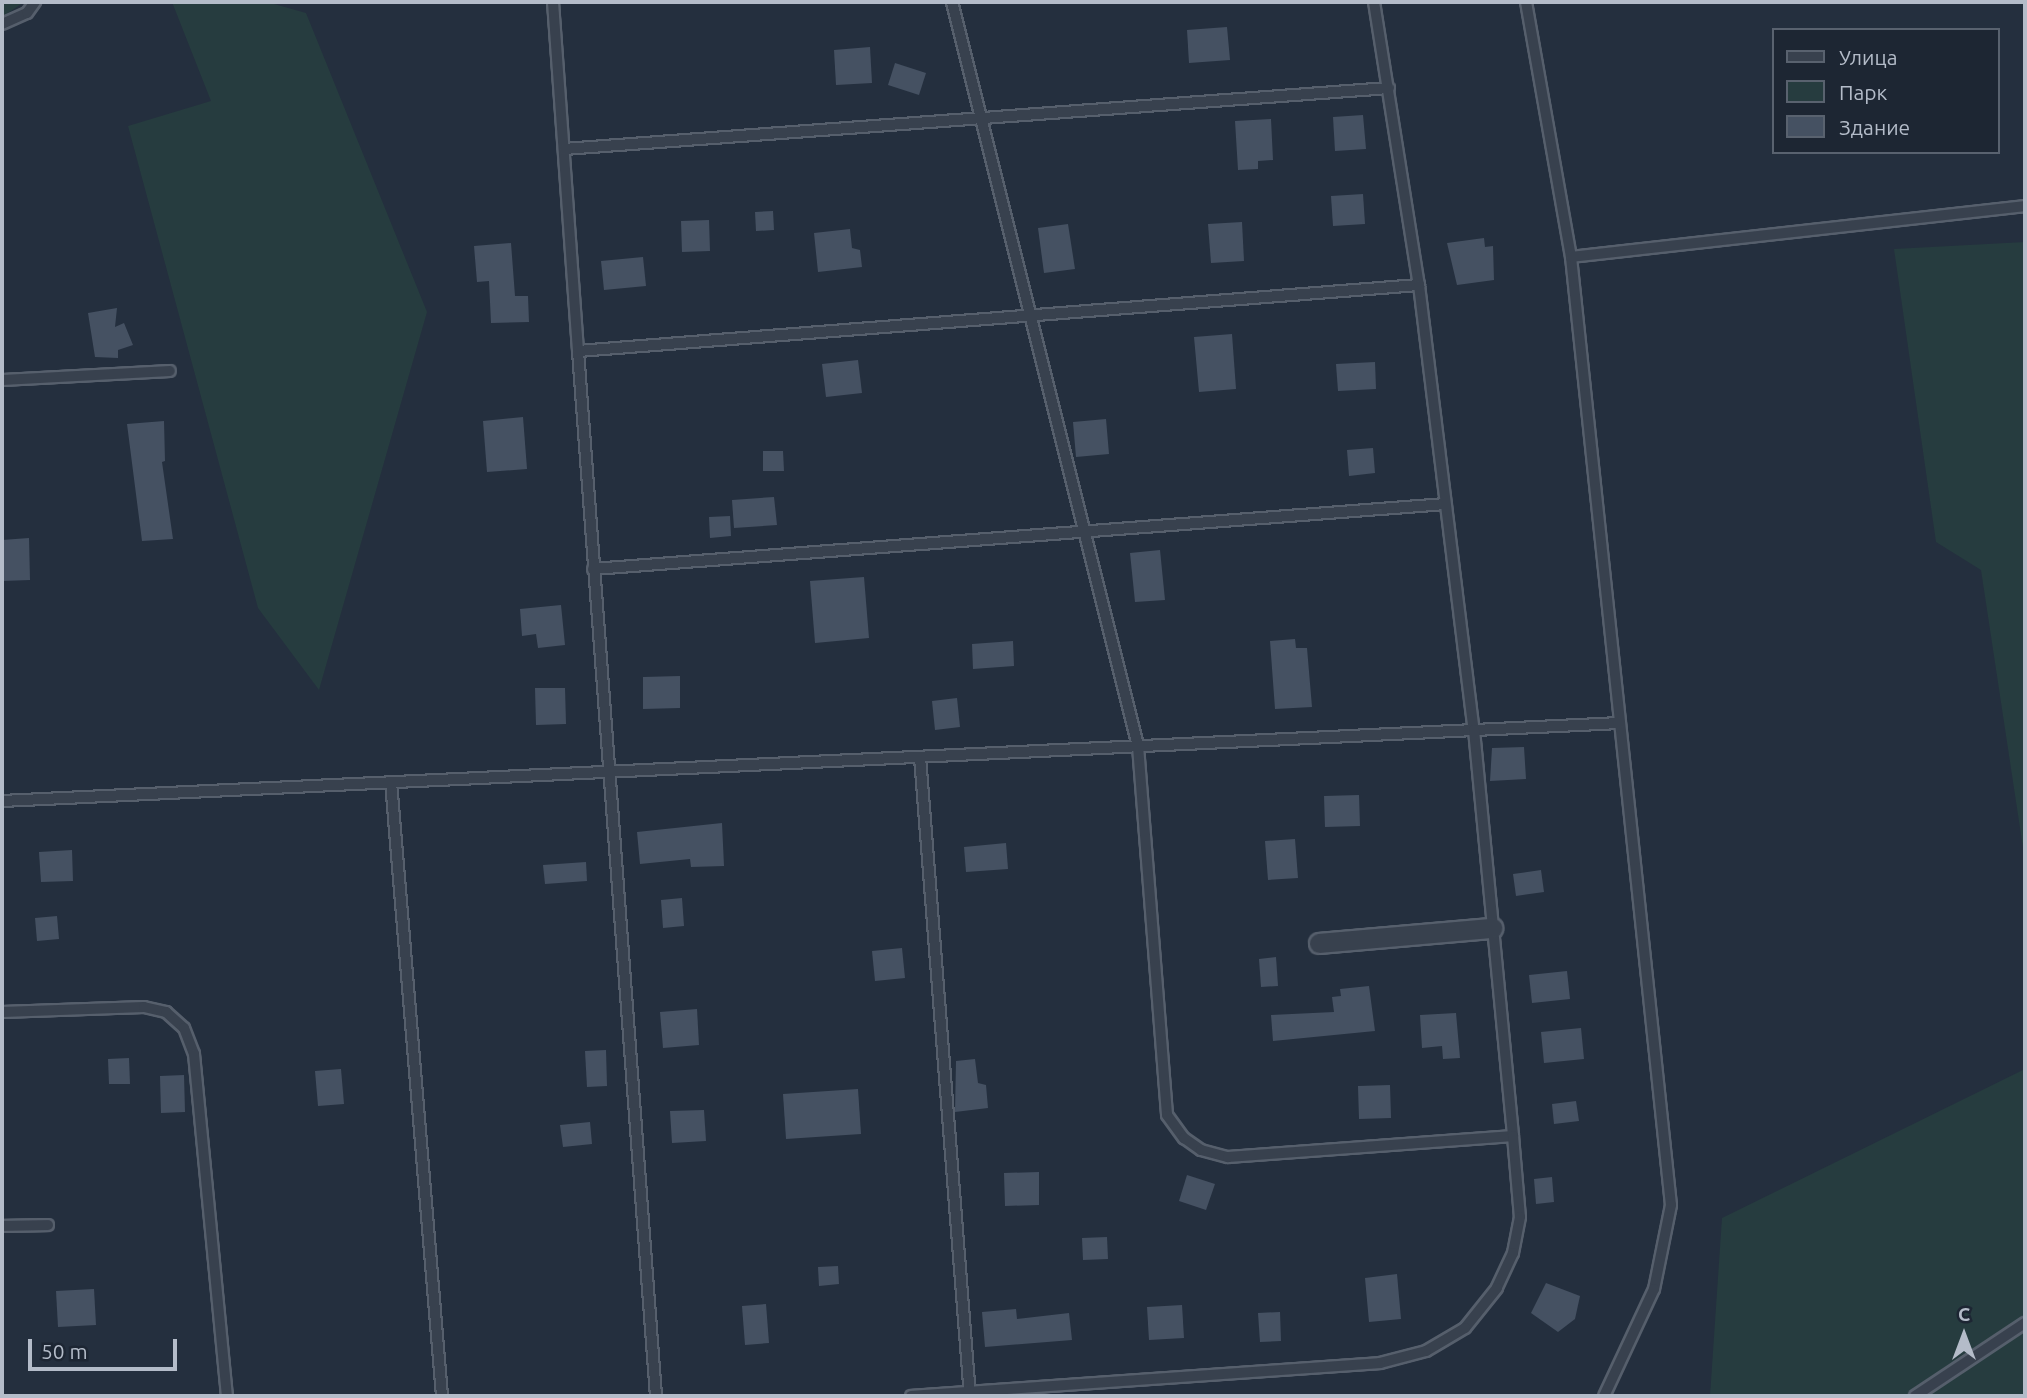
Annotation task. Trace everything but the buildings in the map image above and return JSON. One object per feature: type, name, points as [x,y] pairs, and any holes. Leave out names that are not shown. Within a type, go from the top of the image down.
[{"type":"street","points":[[1319,943],[1492,928]]},
{"type":"lane","points":[[2,24],[27,13],[36,2]]},
{"type":"lane","points":[[554,2],[606,772],[656,1396]]},
{"type":"lane","points":[[952,2],[1033,315],[1138,746],[1167,1115],[1184,1138],[1202,1150],[1228,1157],[1513,1136]]},
{"type":"lane","points":[[911,1396],[970,1394],[1380,1363],[1426,1351],[1465,1328],[1497,1287],[1513,1253],[1520,1217],[1474,730],[1419,285],[1374,2]]},
{"type":"lane","points":[[1526,2],[1571,257],[1671,1205],[1654,1289],[1604,1396]]},
{"type":"lane","points":[[564,149],[981,116],[1389,88]]},
{"type":"lane","points":[[1571,257],[2025,206]]},
{"type":"lane","points":[[578,351],[1419,285]]},
{"type":"lane","points":[[2,380],[170,371]]},
{"type":"lane","points":[[593,569],[1446,504]]},
{"type":"lane","points":[[2,801],[1620,723]]},
{"type":"lane","points":[[920,757],[970,1394]]},
{"type":"lane","points":[[391,782],[442,1396]]},
{"type":"lane","points":[[2,1012],[144,1007],[166,1012],[184,1028],[194,1054],[227,1396]]},
{"type":"lane","points":[[2,1226],[48,1225]]},
{"type":"lane","points":[[1915,1396],[2025,1323]]},
{"type":"green space","points":[[2,2],[24,2],[2,17]]},
{"type":"green space","points":[[172,2],[267,2],[306,13],[427,312],[319,690],[258,608],[128,126],[211,101]]},
{"type":"green space","points":[[2025,242],[2025,861],[1981,570],[1936,542],[1894,249]]},
{"type":"green space","points":[[2025,1069],[2025,1396],[1710,1396],[1722,1218]]}]
